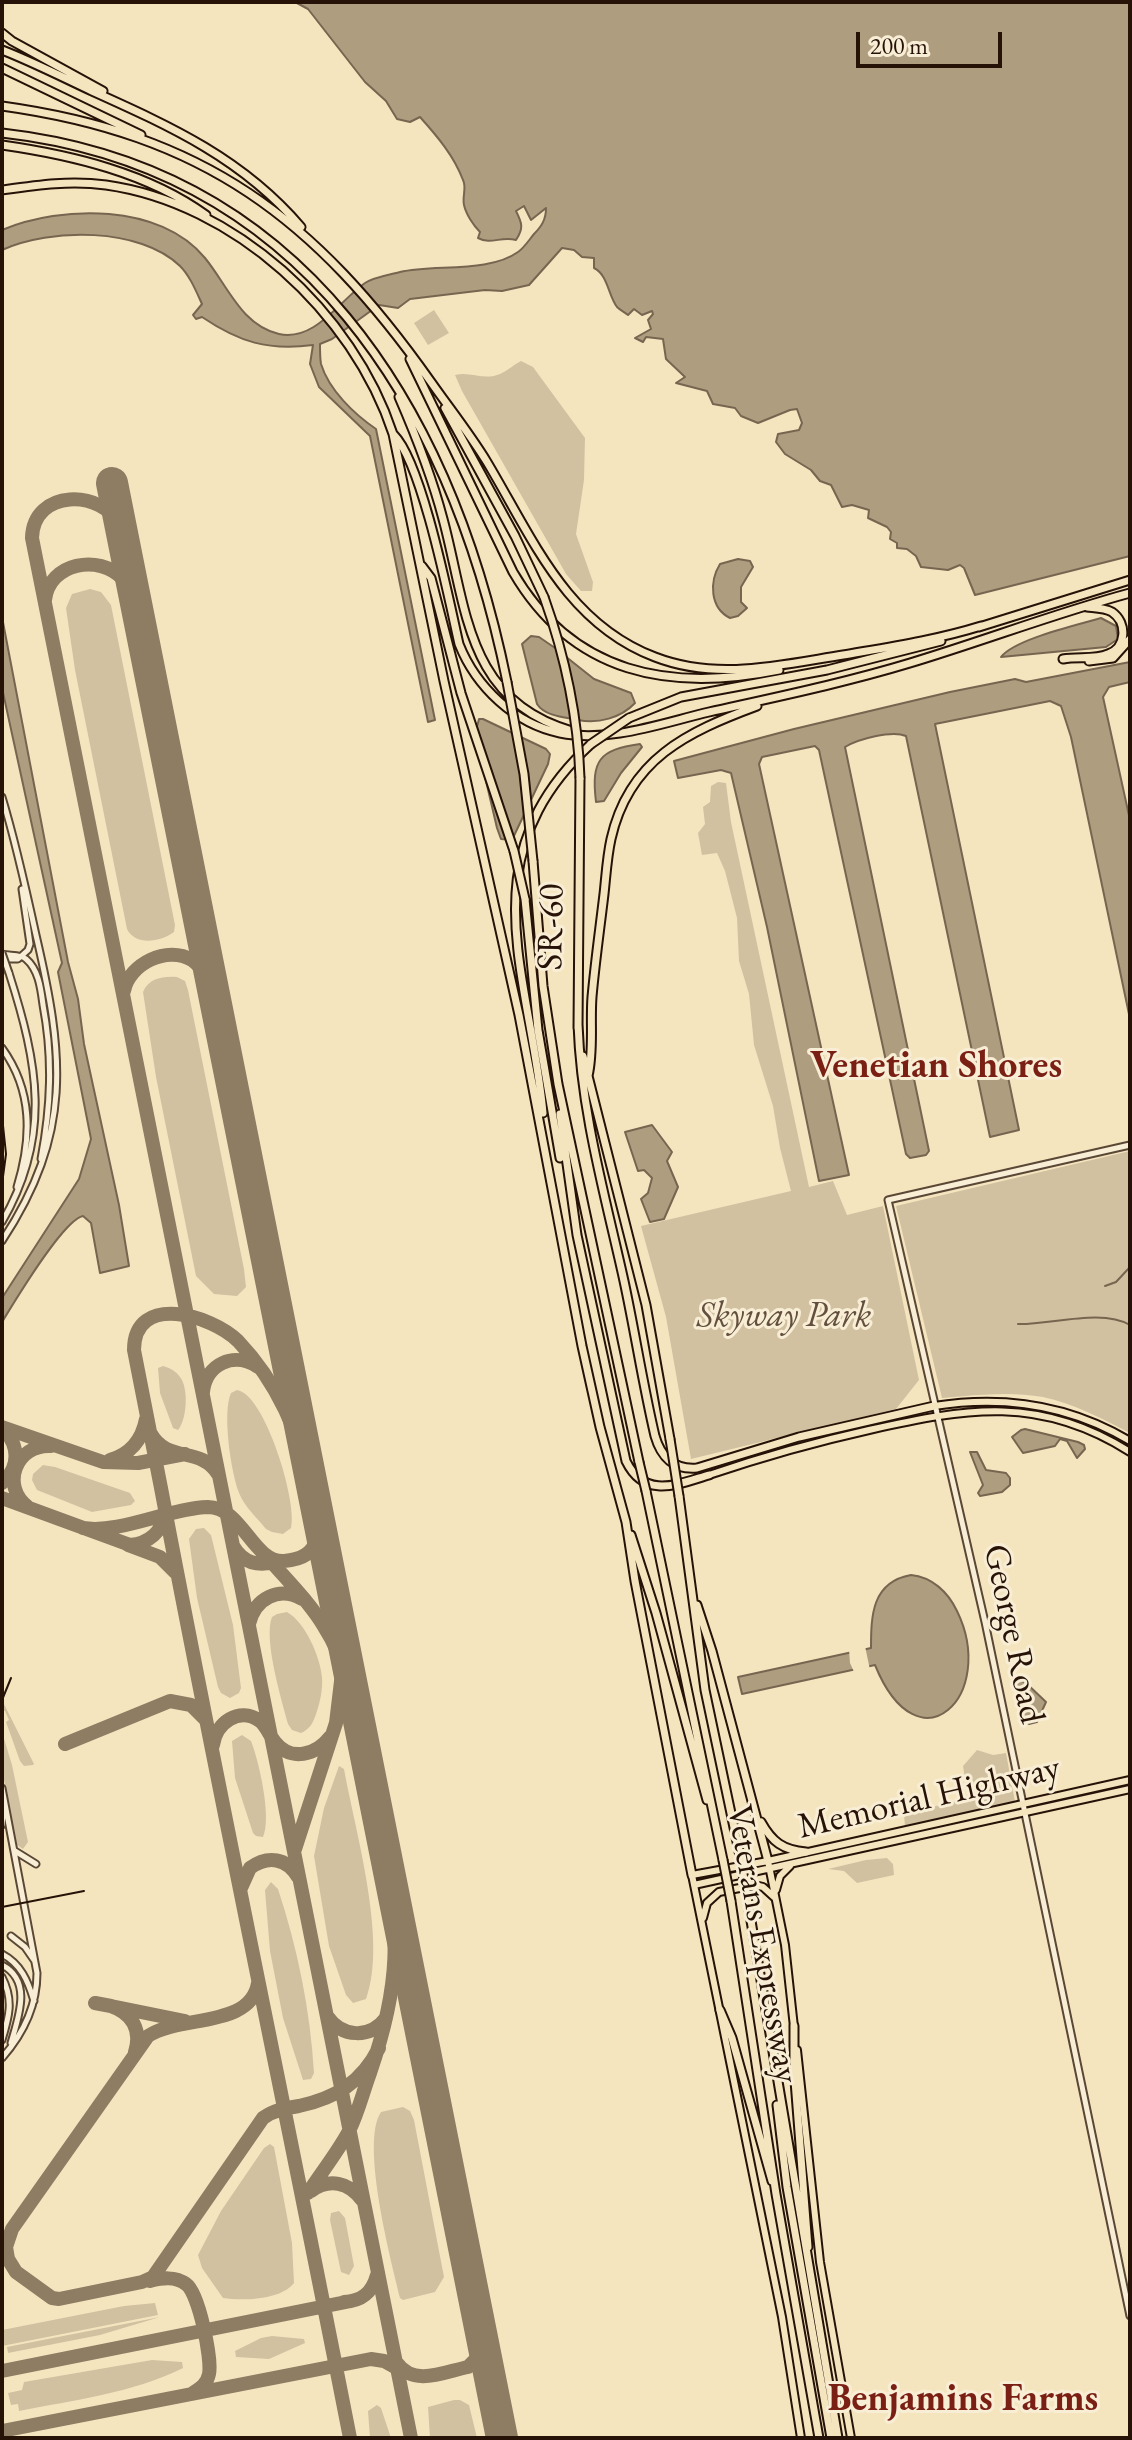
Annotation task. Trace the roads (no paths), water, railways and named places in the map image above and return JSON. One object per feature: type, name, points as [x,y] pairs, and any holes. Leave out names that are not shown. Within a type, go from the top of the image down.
[{"type":"highway","points":[[2,33],[128,107]]},
{"type":"highway","points":[[2,50],[181,132],[251,177],[277,200],[348,275],[393,329],[486,460],[559,583],[588,616],[643,653],[669,662],[720,671],[848,659],[865,662],[1130,580]]},
{"type":"highway","points":[[2,68],[229,179],[316,244]]},
{"type":"highway","points":[[2,106],[86,122],[168,149]]},
{"type":"highway","name":"SR-60","points":[[2,133],[48,139],[104,153],[158,174],[217,204],[265,237],[303,269],[346,314],[384,365],[425,435],[453,500],[485,592],[507,682],[524,774],[543,986],[558,1084],[639,1462]]},
{"type":"highway","points":[[2,148],[42,153],[104,167],[144,181],[186,201],[236,236],[290,279],[334,325],[368,377],[393,434],[546,1149],[600,1427],[714,1820]]},
{"type":"highway","points":[[2,192],[76,183],[135,191],[192,212],[236,236]]},
{"type":"highway","points":[[393,329],[430,397],[513,572],[532,601],[565,634],[588,650],[619,665],[651,675],[685,680],[747,677],[848,659]]},
{"type":"highway","points":[[384,365],[428,470],[472,636],[483,665],[502,691],[528,713],[557,726],[594,735]]},
{"type":"highway","name":"SR-60","points":[[429,379],[503,512],[544,597],[570,688],[580,778],[578,1024],[588,1079],[646,1305],[679,1496]]},
{"type":"highway","points":[[393,434],[404,445],[417,482],[459,644],[469,666],[498,700],[528,722],[563,734],[594,735],[632,730],[853,679],[1130,593]]},
{"type":"highway","points":[[421,565],[431,578],[461,693],[514,851],[525,899],[544,1071],[577,1235]]},
{"type":"highway","points":[[1081,607],[1104,609],[1116,615],[1123,626],[1122,642],[1107,655],[1063,659],[1107,660],[1118,655],[1130,639]]},
{"type":"highway","points":[[546,1149],[538,1072],[516,945],[516,885],[525,846],[541,807],[558,780],[591,744],[629,718],[681,697],[981,626]]},
{"type":"highway","points":[[588,1079],[592,1062],[592,992],[610,841],[626,795],[640,775],[670,747],[717,721],[782,696]]},
{"type":"highway","points":[[578,1024],[581,1084],[590,1136],[624,1279],[655,1436],[666,1458],[679,1467],[697,1468],[799,1437],[934,1406]]},
{"type":"highway","points":[[558,1084],[562,1141],[577,1235],[629,1466],[645,1482],[660,1487],[709,1475]]},
{"type":"highway","name":"Veterans Expressway","points":[[639,1462],[731,1901],[776,2194],[819,2438]]},
{"type":"highway","name":"Veterans Expressway","points":[[679,1496],[705,1690],[740,1856],[838,2438]]},
{"type":"highway","points":[[626,1522],[692,1875]]},
{"type":"highway","points":[[693,1595],[712,1651],[769,1866]]},
{"type":"highway","points":[[756,1813],[777,1844],[806,1852]]},
{"type":"highway","points":[[720,2010],[732,2038],[776,2194]]},
{"type":"highway","points":[[794,2026],[794,2068],[808,2239],[806,2257]]},
{"type":"highway","points":[[778,2086],[778,2125],[831,2438]]},
{"type":"main road","points":[[934,1406],[980,1401],[1034,1405],[1083,1418],[1130,1441]]},
{"type":"main road","points":[[709,1475],[796,1447],[936,1415],[990,1410],[1038,1415],[1081,1427],[1130,1452]]},
{"type":"main road","name":"Memorial Highway","points":[[694,1885],[769,1866],[806,1852],[1130,1780]]},
{"type":"main road","name":"Memorial Highway","points":[[692,1875],[790,1866],[1130,1789]]},
{"type":"main road","points":[[769,1866],[785,1945],[820,2262],[851,2438]]},
{"type":"main road","points":[[776,1897],[780,1876],[790,1866]]},
{"type":"main road","points":[[692,1875],[782,2317],[801,2438]]},
{"type":"main road","points":[[702,1924],[707,1903],[719,1892],[755,1885],[776,1897]]},
{"type":"street","points":[[2,797],[52,1009],[58,1059],[53,1128],[33,1187],[2,1241]]},
{"type":"street","points":[[2,955],[14,960],[23,957],[28,950],[30,933],[16,849]]},
{"type":"street","points":[[2,955],[34,1066],[37,1110],[28,1167],[2,1222]]},
{"type":"street","points":[[23,957],[34,970],[41,991],[51,1073],[47,1127],[33,1187]]},
{"type":"street","points":[[2,1048],[19,1075],[26,1099],[28,1124],[23,1166],[2,1222]]},
{"type":"street","name":"George Road","points":[[1130,1145],[888,1200],[977,1587],[1130,2316]]},
{"type":"street","points":[[2,1788],[37,1984],[29,2018],[2,2058]]},
{"type":"street","points":[[2,1825],[4,1799]]},
{"type":"street","points":[[15,1851],[36,1864]]},
{"type":"street","points":[[11,1936],[25,1947],[36,1965]]},
{"type":"street","points":[[4,1955],[13,1960],[24,1975],[34,2002]]},
{"type":"street","points":[[5,1967],[16,1978],[22,2002],[10,2048]]},
{"type":"street","points":[[2,1977],[9,1993],[9,2015],[2,2040]]},
{"type":"street","points":[[2,1984],[9,2015]]},
{"type":"waterway","points":[[1105,1286],[1116,1282],[1130,1267]]},
{"type":"waterway","points":[[1018,1324],[1091,1317],[1118,1320],[1130,1325]]},
{"type":"tram line","points":[[2,1116],[6,1154],[2,1184]]},
{"type":"tram line","points":[[2,1700],[11,1678]]},
{"type":"tram line","points":[[2,1907],[84,1891]]},
{"type":"district","name":"Venetian Shores","points":[[936,1067]]},
{"type":"district","name":"Benjamins Farms","points":[[963,2400]]},
{"type":"park label","name":"Skyway Park","points":[[784,1316]]}]
